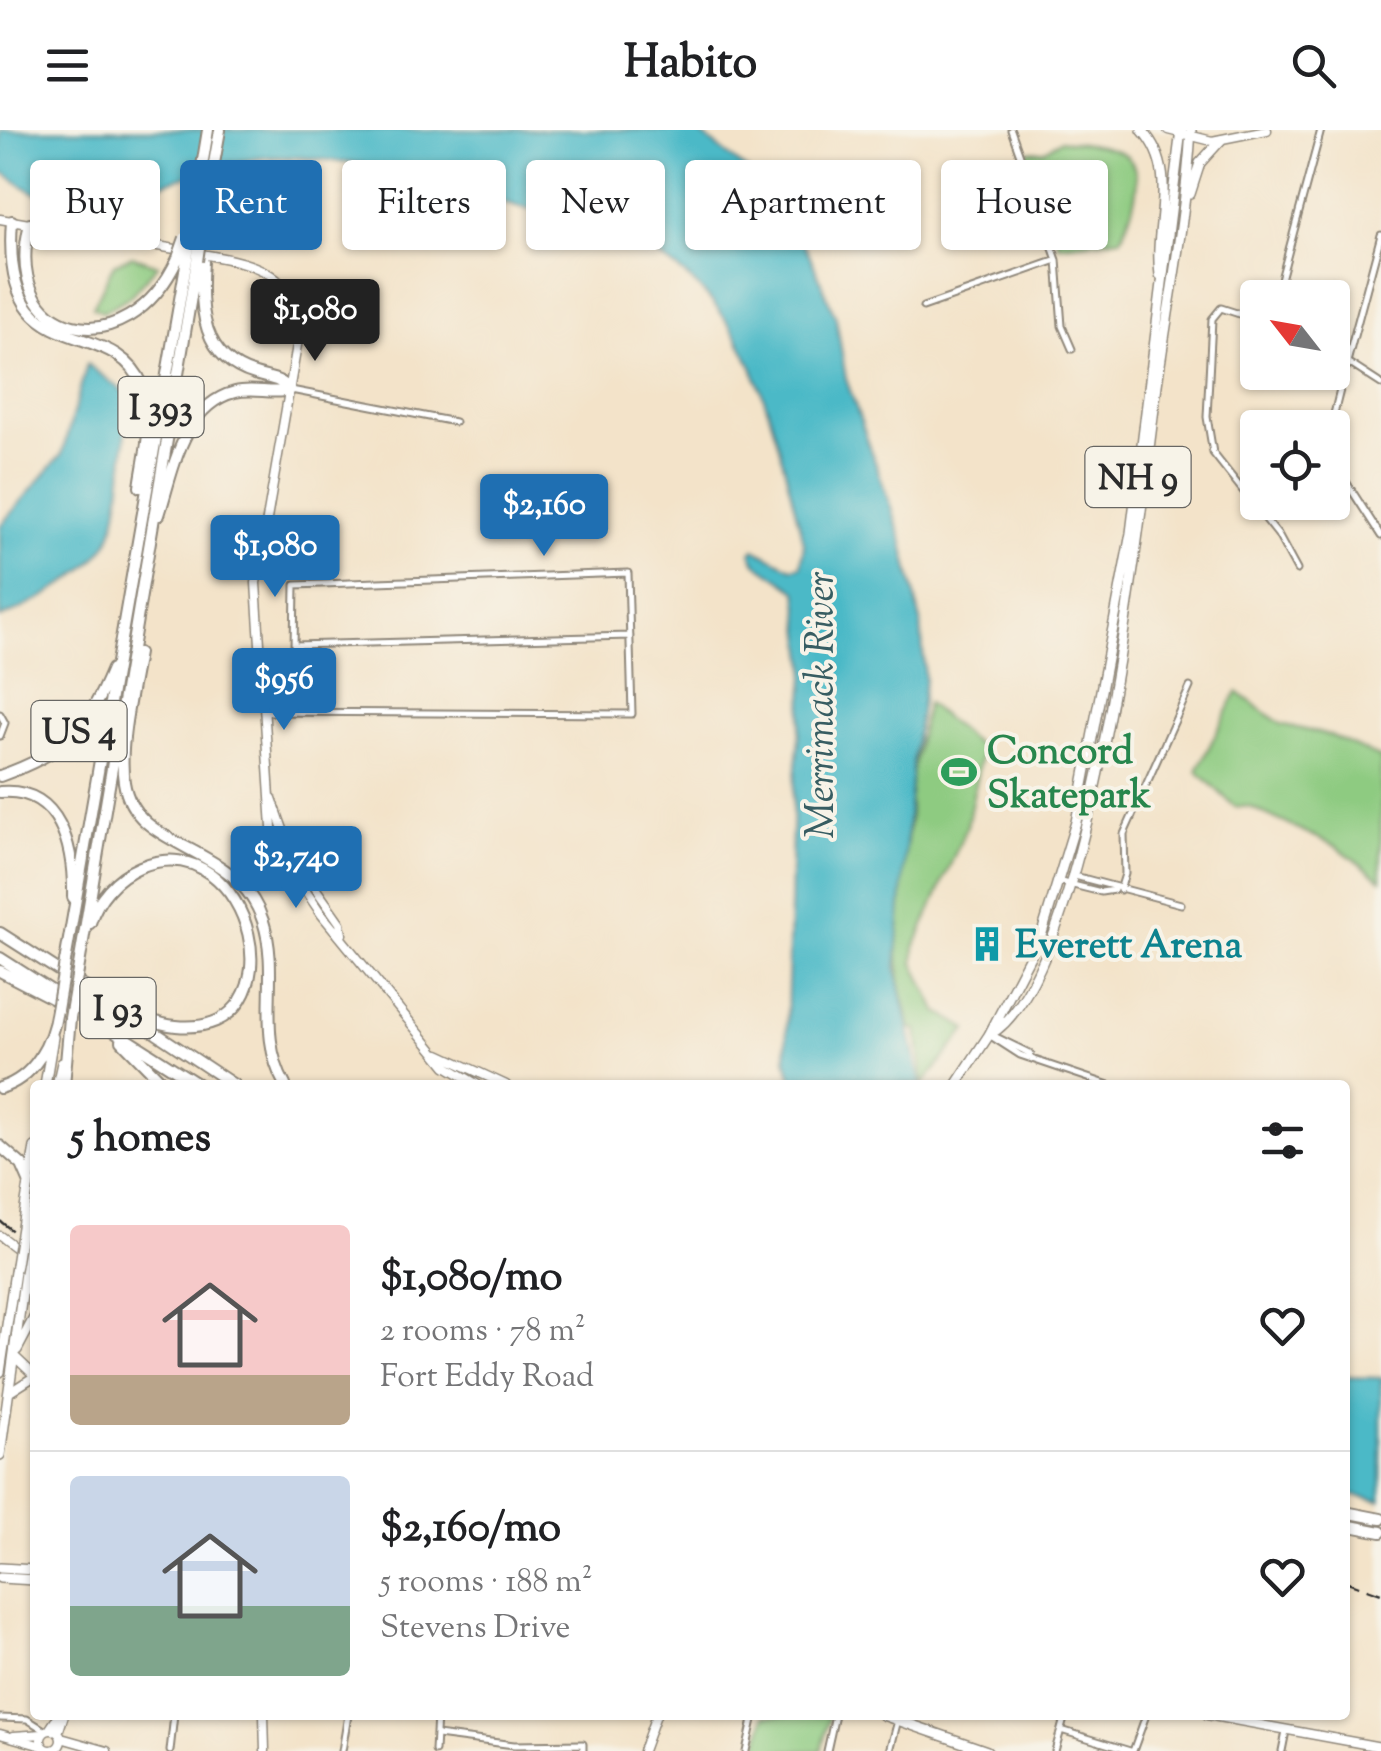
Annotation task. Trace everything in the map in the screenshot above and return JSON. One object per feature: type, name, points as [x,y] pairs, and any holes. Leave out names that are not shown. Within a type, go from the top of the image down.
[{"type":"highway","name":"I 393","points":[[203,160],[208,130]]},
{"type":"highway","name":"I 393","points":[[215,160],[220,130]]},
{"type":"highway","points":[[6,220],[6,274],[23,312],[55,336],[119,356],[143,384],[148,414],[134,556]]},
{"type":"highway","points":[[30,224],[21,257],[29,293],[48,315],[74,328],[104,329],[132,317],[191,260],[210,341],[234,366],[282,380],[290,390]]},
{"type":"highway","name":"I 393","points":[[56,1015],[134,556],[193,250]]},
{"type":"highway","name":"I 393","points":[[61,1080],[149,549],[191,260]]},
{"type":"highway","points":[[149,549],[178,455],[201,414],[213,402],[237,391],[290,390]]},
{"type":"highway","points":[[142,592],[122,776],[128,800],[150,828],[232,872],[258,908],[269,947],[269,1044],[283,1080]]},
{"type":"highway","name":"US 4","points":[[0,776],[41,760],[78,733],[96,706],[120,649]]},
{"type":"highway","points":[[0,792],[27,793],[56,815],[70,849],[73,913]]},
{"type":"highway","points":[[82,942],[96,908],[114,883],[150,864],[180,863],[207,874],[230,894],[246,920],[253,948],[250,978],[236,1004],[218,1018],[175,1026],[104,1000]]},
{"type":"highway","name":"I 93","points":[[2,933],[226,1080]]},
{"type":"highway","name":"I 93","points":[[0,958],[191,1080]]},
{"type":"highway","points":[[0,970],[79,1008]]},
{"type":"highway","points":[[0,1088],[19,1080],[39,1060],[56,1015]]},
{"type":"highway","points":[[111,1030],[160,1080]]},
{"type":"highway","points":[[0,1146],[22,1165],[30,1181]]},
{"type":"highway","points":[[1350,1513],[1381,1519]]},
{"type":"highway","points":[[1350,1526],[1381,1532]]},
{"type":"main road","points":[[1142,130],[1156,146],[1164,170],[1157,258],[1161,288]]},
{"type":"main road","name":"NH 9","points":[[1067,879],[1120,600],[1186,132]]},
{"type":"main road","name":"NH 9","points":[[959,1080],[989,1035],[1004,1027],[1040,968],[1067,879],[1129,604],[1174,265],[1186,132]]},
{"type":"main road","points":[[1174,265],[1183,243],[1195,175],[1221,140]]},
{"type":"main road","points":[[46,1080],[56,1015]]},
{"type":"main road","points":[[0,1372],[30,1181]]},
{"type":"main road","points":[[0,1455],[30,1245]]},
{"type":"main road","points":[[14,1356],[30,1326]]},
{"type":"main road","points":[[0,1568],[30,1570]]},
{"type":"main road","points":[[0,1578],[30,1580]]},
{"type":"main road","points":[[898,1720],[987,1751]]},
{"type":"street","points":[[1011,130],[1057,260],[1062,326],[1072,350]]},
{"type":"street","points":[[1168,130],[1221,140],[1267,130]]},
{"type":"street","points":[[1281,280],[1321,130]]},
{"type":"street","points":[[6,220],[30,224]]},
{"type":"street","points":[[1350,347],[1381,235]]},
{"type":"street","points":[[160,246],[239,260],[268,272],[287,288],[301,322],[257,572],[273,843],[322,916],[342,934],[438,1054],[455,1073],[468,1080]]},
{"type":"street","points":[[923,306],[1057,260]]},
{"type":"street","points":[[1240,314],[1222,308],[1212,318],[1207,432],[1224,472],[1278,535],[1297,570]]},
{"type":"street","points":[[1350,365],[1381,384]]},
{"type":"street","points":[[290,390],[455,422]]},
{"type":"street","points":[[1340,390],[1333,418],[1336,456],[1346,482],[1381,536]]},
{"type":"street","points":[[264,712],[632,714],[628,573],[294,585],[293,711]]},
{"type":"street","points":[[294,646],[630,636]]},
{"type":"street","points":[[1118,890],[1125,874],[1124,834],[1190,687]]},
{"type":"street","points":[[0,714],[5,724],[0,736]]},
{"type":"street","points":[[1067,879],[1101,892],[1118,890],[1181,904]]},
{"type":"street","points":[[989,1035],[1020,1054],[1096,1080]]},
{"type":"street","points":[[438,1054],[495,1080]]},
{"type":"street","points":[[0,1236],[30,1259]]},
{"type":"street","points":[[14,1356],[30,1371]]},
{"type":"street","points":[[8,1394],[19,1382],[30,1378]]},
{"type":"street","points":[[0,1718],[27,1719],[51,1742]]},
{"type":"street","points":[[170,1751],[173,1720]]},
{"type":"street","points":[[264,1720],[265,1751]]},
{"type":"street","points":[[342,1751],[347,1720]]},
{"type":"street","points":[[435,1751],[437,1720]]},
{"type":"street","points":[[643,1751],[654,1720]]},
{"type":"street","points":[[746,1751],[753,1720]]},
{"type":"street","points":[[827,1751],[834,1720]]},
{"type":"street","points":[[890,1751],[898,1720]]},
{"type":"street","points":[[1054,1751],[1064,1720]]},
{"type":"street","points":[[1061,1730],[1131,1751],[1144,1720]]},
{"type":"street","points":[[1232,1720],[1381,1746]]},
{"type":"street","points":[[1282,1751],[1286,1731]]},
{"type":"street","points":[[0,1734],[107,1751]]},
{"type":"street","points":[[436,1735],[514,1744],[583,1744],[583,1751]]},
{"type":"green space","points":[[1061,140],[1097,145],[1128,158],[1134,167],[1136,191],[1121,238],[1108,239],[1108,160],[1027,160],[1024,152],[1044,151]]},
{"type":"green space","points":[[132,256],[158,265],[130,296],[103,312],[93,307],[114,264]]},
{"type":"green space","points":[[1237,692],[1281,724],[1331,736],[1381,758],[1381,879],[1336,846],[1250,807],[1234,806],[1197,771]]},
{"type":"green space","points":[[927,703],[982,749],[967,826],[915,947],[914,963],[937,1011],[967,1029],[927,1080],[922,1080],[917,1029],[911,1029],[901,991],[895,921],[910,820],[910,782]]},
{"type":"green space","points":[[764,1720],[829,1720],[821,1751],[756,1751]]},
{"type":"water","name":"Merrimack River","points":[[0,130],[696,130],[734,160],[685,160],[685,250],[807,250],[836,318],[846,379],[902,539],[921,622],[925,680],[913,758],[896,968],[920,1080],[792,1080],[786,1060],[793,796],[806,668],[797,591],[756,563],[751,553],[754,549],[792,568],[801,566],[804,543],[764,397],[746,355],[723,316],[692,282],[646,250],[665,250],[665,160],[526,160],[526,208],[506,203],[506,160],[180,160],[180,179],[160,184],[160,160],[30,160],[29,190],[0,171]]},
{"type":"water","points":[[87,364],[128,395],[113,530],[99,554],[74,577],[0,618],[0,526],[62,454]]},
{"type":"water","points":[[1350,1377],[1381,1378],[1381,1501],[1350,1495]]},
{"type":"railway","points":[[0,1221],[30,1245]]},
{"type":"railway","points":[[1350,1583],[1381,1594]]},
{"type":"place","name":"Concord Skatepark","points":[[959,772]]},
{"type":"place","name":"Everett Arena","points":[[987,944]]}]
